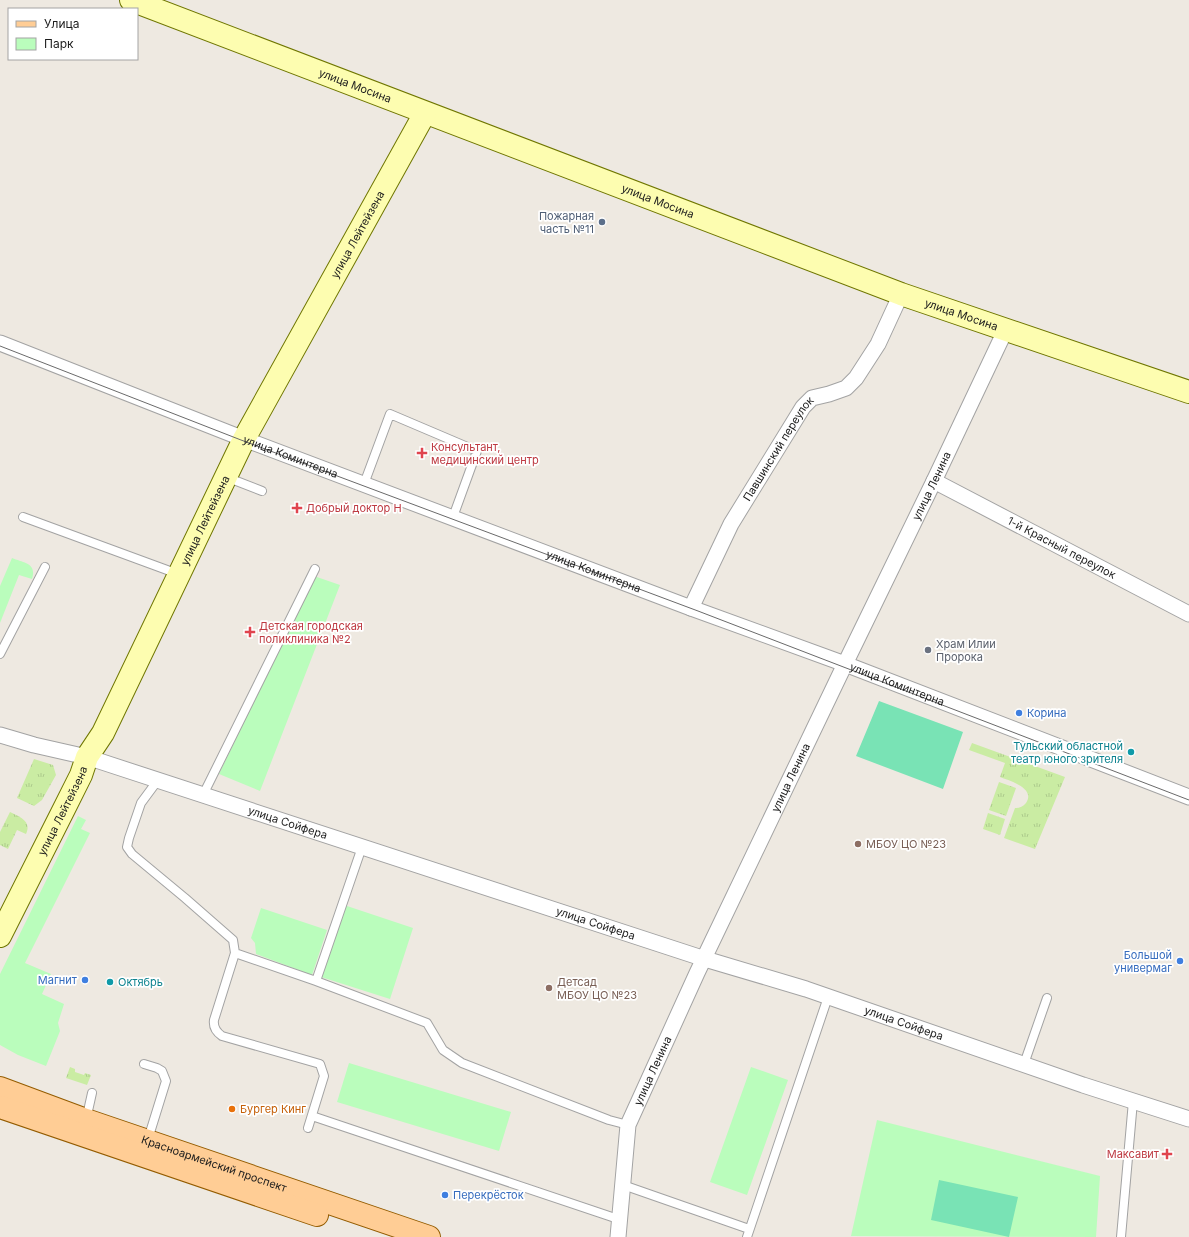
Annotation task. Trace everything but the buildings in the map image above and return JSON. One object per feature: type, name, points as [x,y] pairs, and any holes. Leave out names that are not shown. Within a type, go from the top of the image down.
[{"type":"main road","name":"улица Мосина","points":[[131,0],[901,294],[1005,331],[1189,392]]},
{"type":"main road","name":"улица Лейтейзена","points":[[0,936],[81,775],[87,757],[103,732],[244,438],[425,113]]},
{"type":"main road","name":"Красноармейский проспект","points":[[0,1088],[86,1120],[429,1237]]},
{"type":"main road","name":"Красноармейский проспект","points":[[0,1107],[383,1237]]},
{"type":"street","name":"Павшинский переулок","points":[[691,608],[731,524],[802,407],[812,398],[846,388],[856,378],[878,344],[901,294]]},
{"type":"street","name":"улица Ленина","points":[[618,1237],[628,1125],[697,973],[1005,331]]},
{"type":"street","name":"улица Коминтерна","points":[[0,343],[364,484],[691,608],[844,664],[1189,797]]},
{"type":"street","name":"1-й Красный переулок","points":[[934,481],[1189,614]]},
{"type":"street","name":"улица Сойфера","points":[[0,735],[34,745],[87,757],[705,959],[761,975],[1189,1120]]},
{"type":"lane","points":[[364,484],[390,414],[477,450],[453,517]]},
{"type":"lane","points":[[226,476],[262,491]]},
{"type":"lane","points":[[23,517],[179,574]]},
{"type":"lane","points":[[0,654],[45,567]]},
{"type":"lane","points":[[203,795],[314,569]]},
{"type":"lane","points":[[158,780],[141,802],[127,847],[132,854],[233,940],[235,953],[214,1020],[214,1028],[216,1031],[222,1036],[320,1064],[324,1076],[308,1128]]},
{"type":"lane","points":[[316,981],[362,847]]},
{"type":"lane","points":[[235,953],[316,981],[427,1023],[443,1050],[462,1063],[609,1120],[628,1125]]},
{"type":"lane","points":[[623,1186],[748,1233],[828,997]]},
{"type":"lane","points":[[1024,1064],[1047,998]]},
{"type":"lane","points":[[144,1064],[162,1071],[166,1081],[147,1140]]},
{"type":"lane","points":[[86,1120],[92,1094]]},
{"type":"lane","points":[[1122,1237],[1133,1101]]},
{"type":"lane","points":[[312,1116],[620,1220]]},
{"type":"green space","points":[[12,558],[28,564],[33,570],[33,574],[32,579],[19,575],[0,623],[0,586]]},
{"type":"green space","points":[[314,576],[340,585],[260,791],[219,774]]},
{"type":"green space","points":[[879,701],[963,732],[943,789],[856,756]]},
{"type":"green space","points":[[972,743],[1065,777],[1035,849],[1004,838],[1015,808],[1021,807],[1026,803],[1028,793],[1025,789],[1015,783],[1000,777],[1005,763],[969,750]]},
{"type":"green space","points":[[34,759],[53,765],[56,775],[42,800],[34,806],[17,798]]},
{"type":"green space","points":[[999,782],[1016,788],[1006,816],[989,810]]},
{"type":"green space","points":[[10,812],[24,820],[27,830],[26,834],[17,830],[8,849],[0,845],[0,832]]},
{"type":"green space","points":[[988,813],[1005,819],[1000,835],[983,829]]},
{"type":"green space","points":[[78,816],[86,820],[81,829],[90,833],[25,963],[51,974],[42,994],[64,1004],[58,1023],[60,1031],[46,1066],[18,1055],[0,1045],[0,974]]},
{"type":"green space","points":[[344,905],[413,928],[390,999],[321,977]]},
{"type":"green space","points":[[261,908],[327,930],[312,975],[256,954],[255,943],[251,938]]},
{"type":"green space","points":[[349,1063],[511,1112],[499,1151],[337,1102]]},
{"type":"green space","points":[[70,1067],[75,1069],[75,1072],[84,1075],[85,1073],[91,1075],[87,1085],[66,1078]]},
{"type":"green space","points":[[751,1067],[788,1080],[747,1195],[710,1182]]},
{"type":"green space","points":[[877,1120],[1100,1176],[1096,1237],[851,1236]]},
{"type":"green space","points":[[939,1180],[1018,1197],[1009,1237],[931,1220]]},
{"type":"tram line","points":[[0,346],[241,440],[698,611],[1189,800]]},
{"type":"place","name":"Пожарная часть №11","points":[[602,222]]},
{"type":"place","name":"Консультант, медицинский центр","points":[[422,453]]},
{"type":"place","name":"Добрый доктор Н","points":[[297,508]]},
{"type":"place","name":"Детская городская поликлиника №2","points":[[250,632]]},
{"type":"place","name":"Храм Илии Пророка","points":[[928,650]]},
{"type":"place","name":"Корина","points":[[1019,713]]},
{"type":"place","name":"Тульский областной театр юного зрителя","points":[[1131,752]]},
{"type":"place","name":"МБОУ ЦО №23","points":[[858,844]]},
{"type":"place","name":"Большой универмаг","points":[[1180,961]]},
{"type":"place","name":"Магнит","points":[[85,980]]},
{"type":"place","name":"Октябрь","points":[[110,982]]},
{"type":"place","name":"Детсад МБОУ ЦО №23","points":[[549,988]]},
{"type":"place","name":"Бургер Кинг","points":[[232,1109]]},
{"type":"place","name":"Максавит","points":[[1167,1154]]},
{"type":"place","name":"Перекрёсток","points":[[445,1195]]}]
